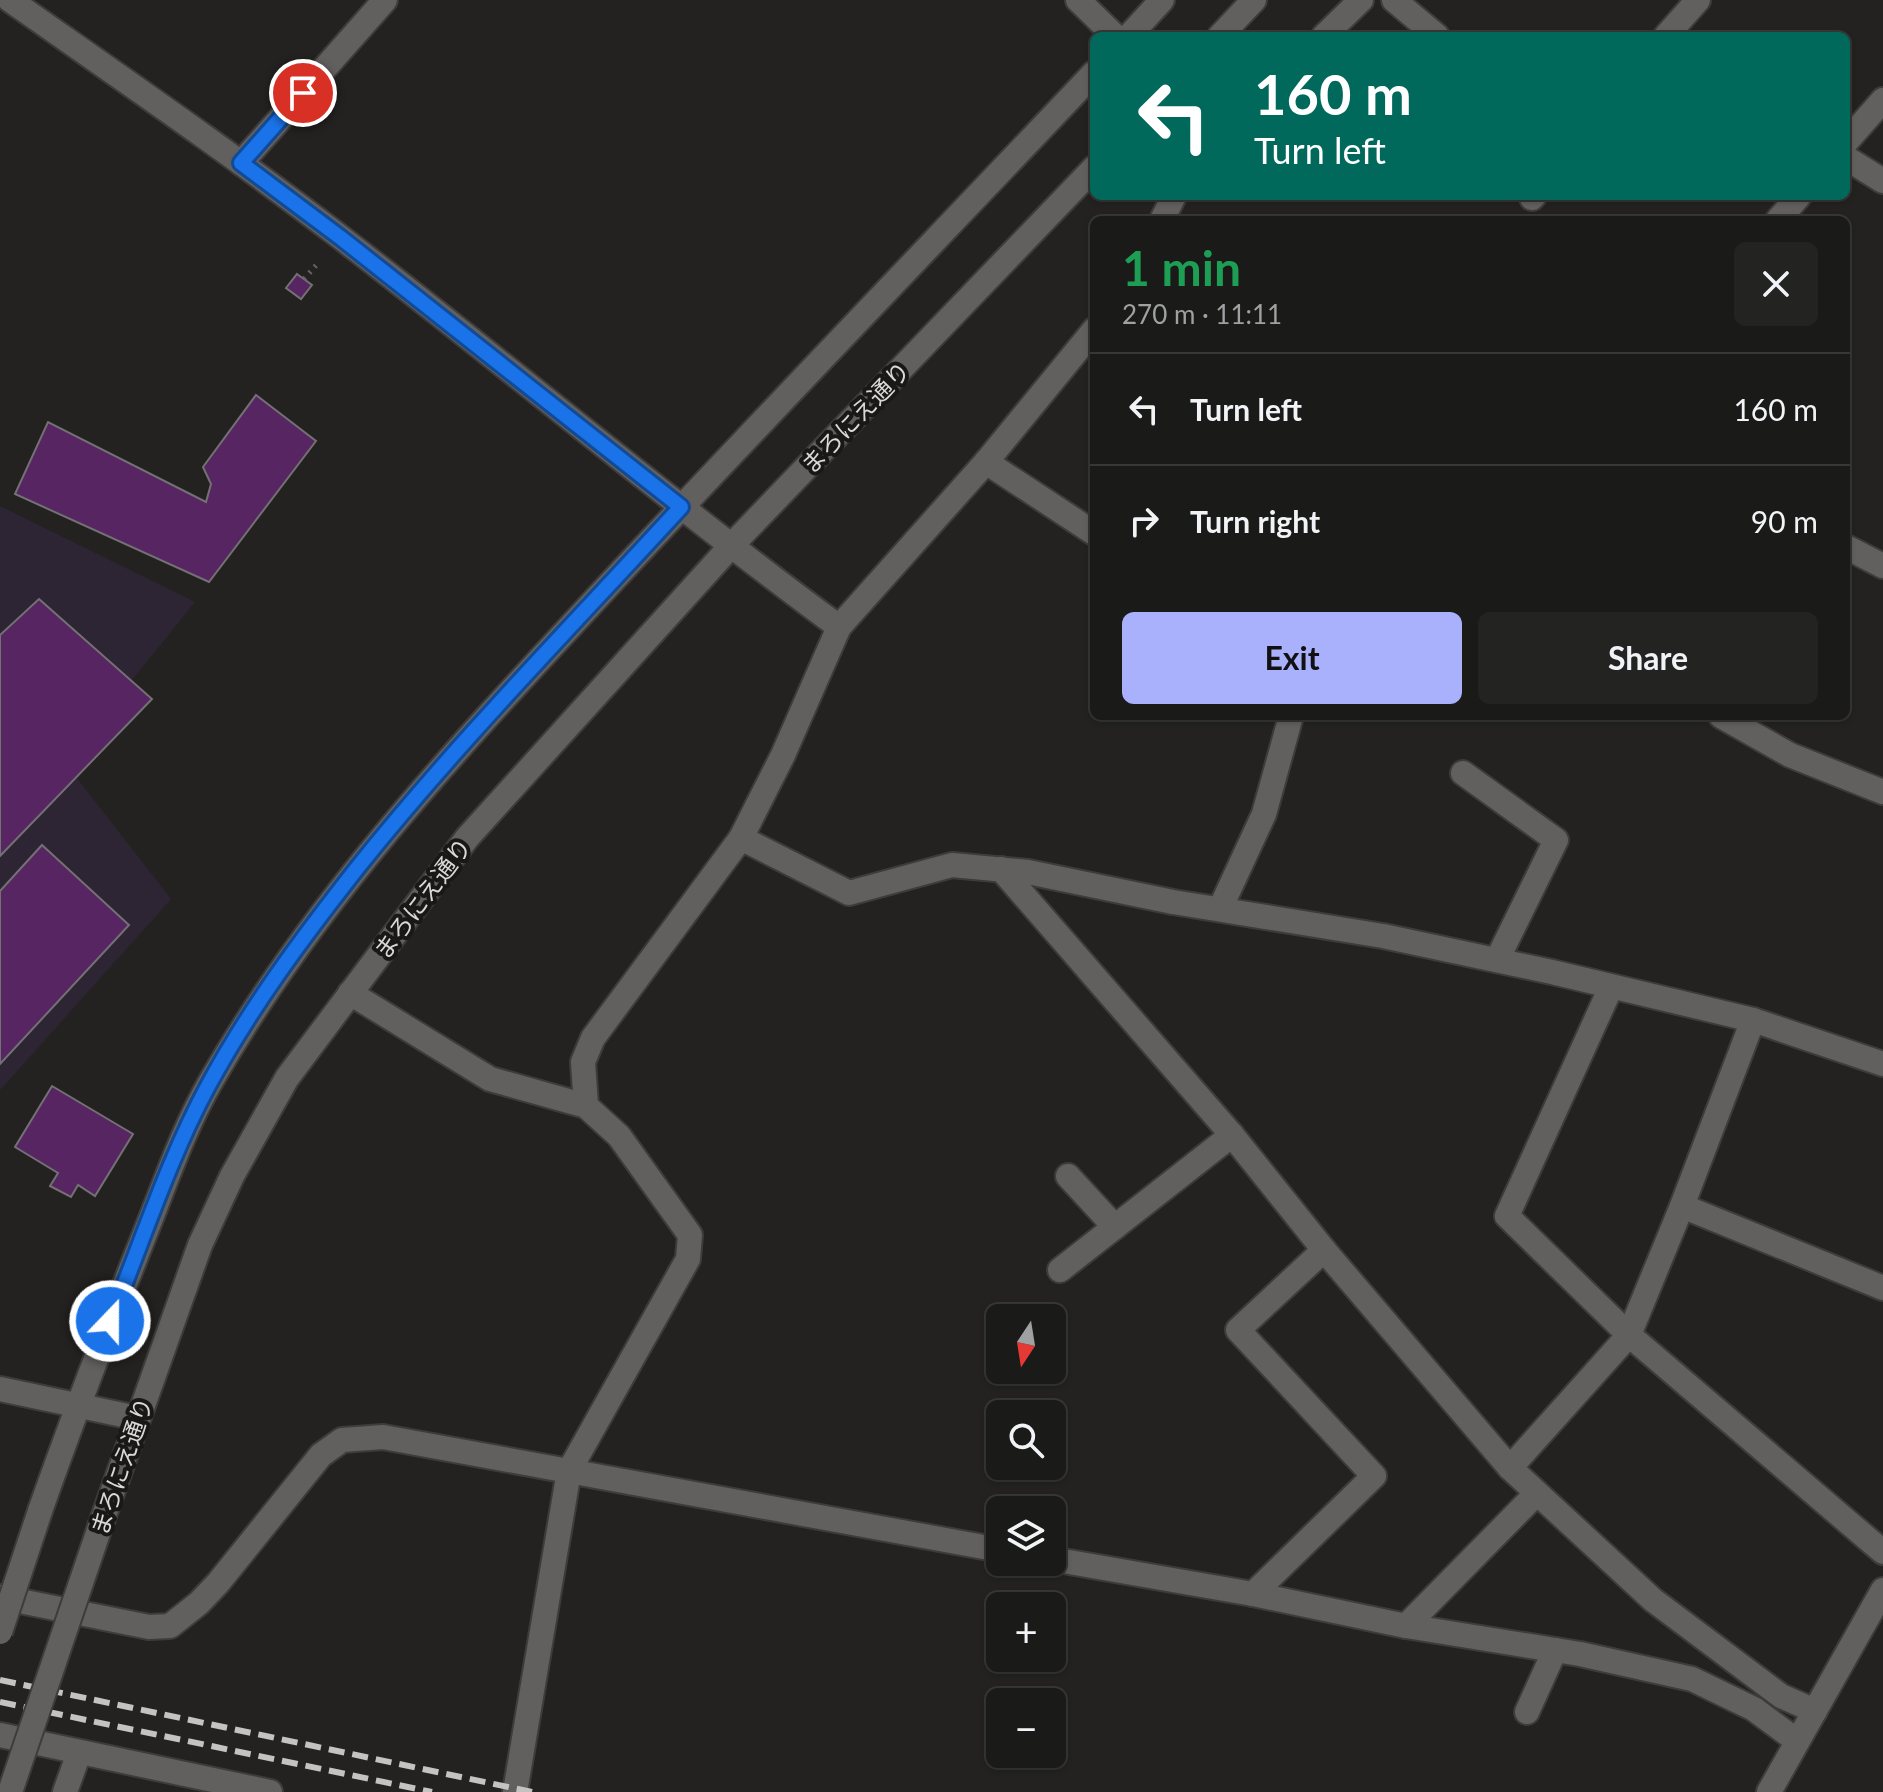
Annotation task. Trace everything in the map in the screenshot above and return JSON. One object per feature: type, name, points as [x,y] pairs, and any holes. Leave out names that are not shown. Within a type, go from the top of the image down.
[{"type":"street","points":[[10,0],[241,163],[341,238],[730,547],[839,627]]},
{"type":"street","points":[[241,163],[385,0]]},
{"type":"street","points":[[1078,0],[1111,32]]},
{"type":"street","points":[[1133,32],[1162,0]]},
{"type":"street","points":[[1224,32],[1254,0]]},
{"type":"street","points":[[1328,32],[1361,0]]},
{"type":"street","points":[[1394,0],[1432,32]]},
{"type":"street","points":[[1670,32],[1698,0]]},
{"type":"street","points":[[0,1632],[77,1404],[171,1169],[207,1088],[285,963],[407,806],[681,507],[1090,77]]},
{"type":"street","points":[[1850,137],[1883,100]]},
{"type":"street","points":[[1850,160],[1883,181]]},
{"type":"street","name":"まろにえ通り","points":[[10,1792],[137,1418],[200,1245],[232,1176],[287,1078],[467,838],[730,547],[1090,172]]},
{"type":"street","points":[[1782,216],[1796,200]]},
{"type":"street","points":[[586,1106],[583,1062],[593,1038],[741,838],[783,755],[839,627],[986,462],[1090,335]]},
{"type":"street","points":[[986,462],[1090,530]]},
{"type":"street","points":[[1850,549],[1883,566]]},
{"type":"street","points":[[1220,909],[1264,814],[1290,720]]},
{"type":"street","points":[[1728,720],[1790,755],[1883,792]]},
{"type":"street","points":[[1463,773],[1556,840],[1497,960]]},
{"type":"street","points":[[741,838],[849,893],[952,865],[1028,872],[1383,936],[1497,960],[1753,1020],[1883,1064]]},
{"type":"street","points":[[1001,869],[1232,1135],[1324,1250],[1510,1468],[1653,1600],[1781,1696],[1815,1711]]},
{"type":"street","points":[[1611,987],[1507,1216],[1629,1335],[1883,1552]]},
{"type":"street","points":[[350,993],[490,1079],[586,1106],[619,1136],[690,1235],[688,1259],[569,1471],[515,1792]]},
{"type":"street","points":[[1510,1468],[1629,1335],[1753,1020]]},
{"type":"street","points":[[1060,1270],[1232,1135]]},
{"type":"street","points":[[1068,1176],[1115,1227]]},
{"type":"street","points":[[1682,1206],[1883,1288]]},
{"type":"street","points":[[1253,1594],[1374,1476],[1238,1330],[1324,1250]]},
{"type":"street","points":[[0,1389],[137,1418]]},
{"type":"street","points":[[0,1597],[149,1627],[170,1626],[218,1583],[321,1455],[342,1440],[383,1437],[986,1547]]},
{"type":"street","points":[[1406,1626],[1536,1494]]},
{"type":"street","points":[[1066,1561],[1253,1594],[1406,1626],[1555,1650],[1692,1679],[1754,1709],[1797,1741]]},
{"type":"street","points":[[1769,1792],[1883,1590]]},
{"type":"street","points":[[1527,1712],[1555,1650]]},
{"type":"street","points":[[0,1735],[270,1792]]},
{"type":"street","points":[[65,1792],[79,1753]]},
{"type":"shaded area","points":[[0,506],[195,602],[65,763],[171,899],[0,1090]]},
{"type":"building","points":[[297,274],[312,285],[301,299],[286,288]]},
{"type":"building","points":[[256,395],[316,441],[209,582],[15,494],[48,422],[206,502],[211,484],[203,467]]},
{"type":"building","points":[[39,599],[152,699],[0,856],[0,635]]},
{"type":"building","points":[[42,845],[129,925],[0,1064],[0,891]]},
{"type":"building","points":[[52,1086],[133,1134],[95,1196],[78,1185],[71,1197],[50,1186],[58,1173],[15,1147]]},
{"type":"railway","points":[[0,1680],[532,1792]]},
{"type":"railway","points":[[0,1702],[432,1792]]},
{"type":"route","points":[[110,1321],[207,1088],[245,1023],[302,939],[407,806],[681,507],[341,238],[241,163],[303,93]]}]
